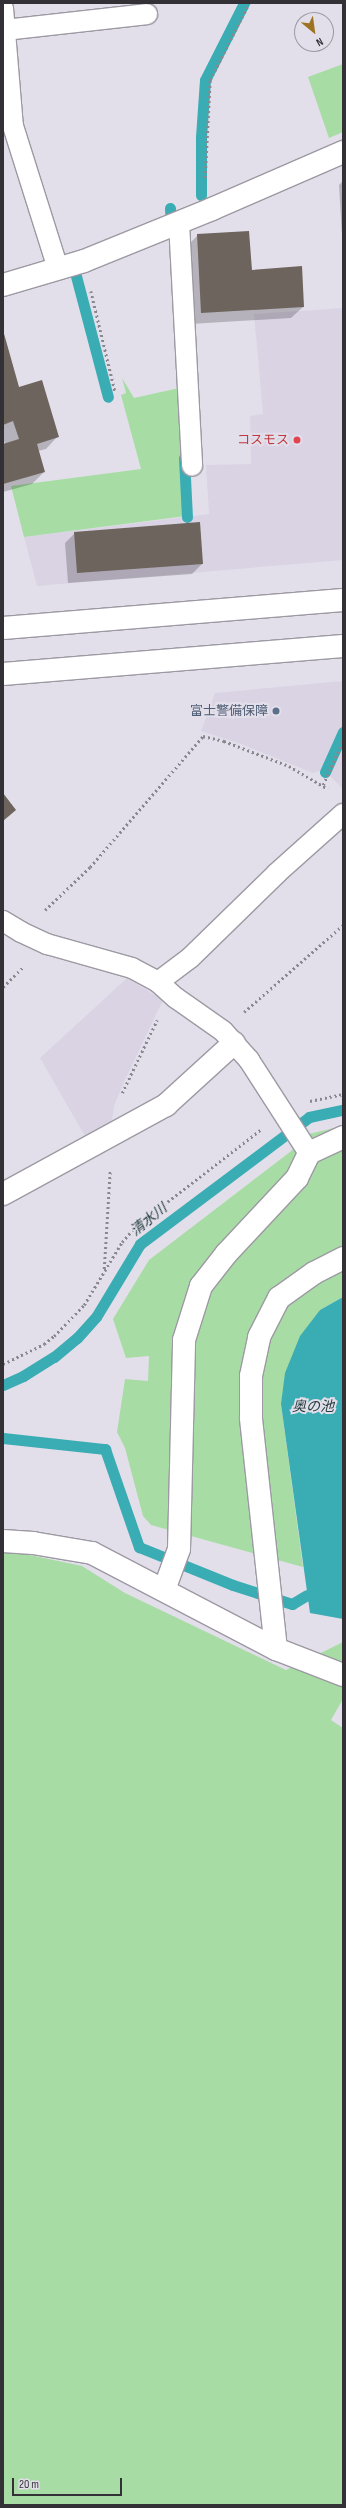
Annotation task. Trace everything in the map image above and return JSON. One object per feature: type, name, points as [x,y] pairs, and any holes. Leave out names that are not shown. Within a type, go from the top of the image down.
[{"type":"street","points":[[3,285],[84,261],[212,210],[343,152]]},
{"type":"street","points":[[3,628],[343,600]]},
{"type":"street","points":[[3,674],[343,646]]},
{"type":"street","points":[[3,1194],[166,1105],[228,1037]]},
{"type":"street","points":[[166,1585],[179,1549],[184,1340],[202,1286],[226,1254],[297,1178],[304,1147],[343,1136]]},
{"type":"street","points":[[276,1649],[251,1417],[251,1376],[259,1337],[279,1298],[314,1273],[343,1258]]},
{"type":"street","points":[[3,1541],[33,1543],[92,1553],[166,1585],[276,1649],[343,1675]]},
{"type":"lane","points":[[3,8],[13,126],[58,269]]},
{"type":"lane","points":[[5,30],[147,14]]},
{"type":"lane","points":[[179,223],[192,466]]},
{"type":"lane","points":[[158,982],[190,958],[277,874],[343,814]]},
{"type":"lane","points":[[3,921],[21,932],[47,944],[132,968],[158,982],[176,998],[228,1037],[249,1060],[285,1112],[304,1147]]},
{"type":"path","points":[[212,210],[205,191],[206,139],[210,80],[248,3]]},
{"type":"path","points":[[84,261],[115,391]]},
{"type":"path","points":[[21,932],[90,867],[203,736],[224,741],[289,766],[323,785],[333,793]]},
{"type":"path","points":[[323,785],[343,740]]},
{"type":"path","points":[[228,1037],[343,925]]},
{"type":"path","points":[[3,1364],[44,1344],[65,1326],[84,1305],[122,1242],[136,1226],[285,1112]]},
{"type":"shaded area","points":[[343,308],[343,560],[37,586],[24,537],[209,514],[206,465],[251,464],[250,416],[263,414],[254,314]]},
{"type":"shaded area","name":"富士警備保障","points":[[343,681],[343,728],[324,770],[313,773],[241,744],[201,731],[215,693]]},
{"type":"shaded area","points":[[343,744],[343,789],[329,775]]},
{"type":"shaded area","points":[[127,978],[163,1000],[124,1082],[114,1106],[112,1121],[85,1136],[40,1058]]},
{"type":"green space","points":[[343,64],[343,132],[329,138],[308,77]]},
{"type":"green space","points":[[122,378],[134,398],[179,388],[186,516],[24,537],[11,486],[141,469],[121,395],[126,393]]},
{"type":"green space","points":[[343,1126],[343,1297],[320,1310],[281,1404],[303,1567],[151,1525],[143,1516],[125,1448],[117,1432],[125,1379],[148,1381],[149,1356],[126,1358],[113,1319],[149,1260],[290,1152],[309,1134]]},
{"type":"green space","points":[[3,1553],[25,1554],[82,1566],[125,1593],[286,1670],[343,1642],[343,1699],[331,1720],[343,1728],[343,2505],[3,2505]]},
{"type":"water","name":"奥の池","points":[[343,1297],[343,1619],[310,1613],[281,1404],[285,1373],[300,1336],[320,1310]]},
{"type":"building","points":[[249,231],[252,270],[302,266],[304,307],[201,313],[197,234]]},
{"type":"building","points":[[3,330],[19,387],[42,380],[59,437],[37,444],[45,472],[3,484],[3,444],[19,439],[13,421],[3,425]]},
{"type":"building","points":[[200,522],[203,564],[77,573],[74,532]]},
{"type":"building","points":[[3,793],[16,810],[3,821]]},
{"type":"waterway","points":[[201,195],[201,137],[205,80],[244,3]]},
{"type":"waterway","points":[[170,208],[171,229]]},
{"type":"waterway","points":[[76,276],[108,397]]},
{"type":"waterway","points":[[184,458],[187,517]]},
{"type":"waterway","points":[[325,772],[343,732]]},
{"type":"waterway","name":"清水川","points":[[3,1385],[23,1376],[54,1357],[77,1338],[96,1317],[140,1244],[309,1117],[343,1110]]},
{"type":"waterway","points":[[3,1438],[105,1449],[139,1547],[233,1585],[292,1604],[307,1595]]},
{"type":"place","name":"コスモス","points":[[297,440]]},
{"type":"place","name":"富士警備保障","points":[[276,711]]}]
